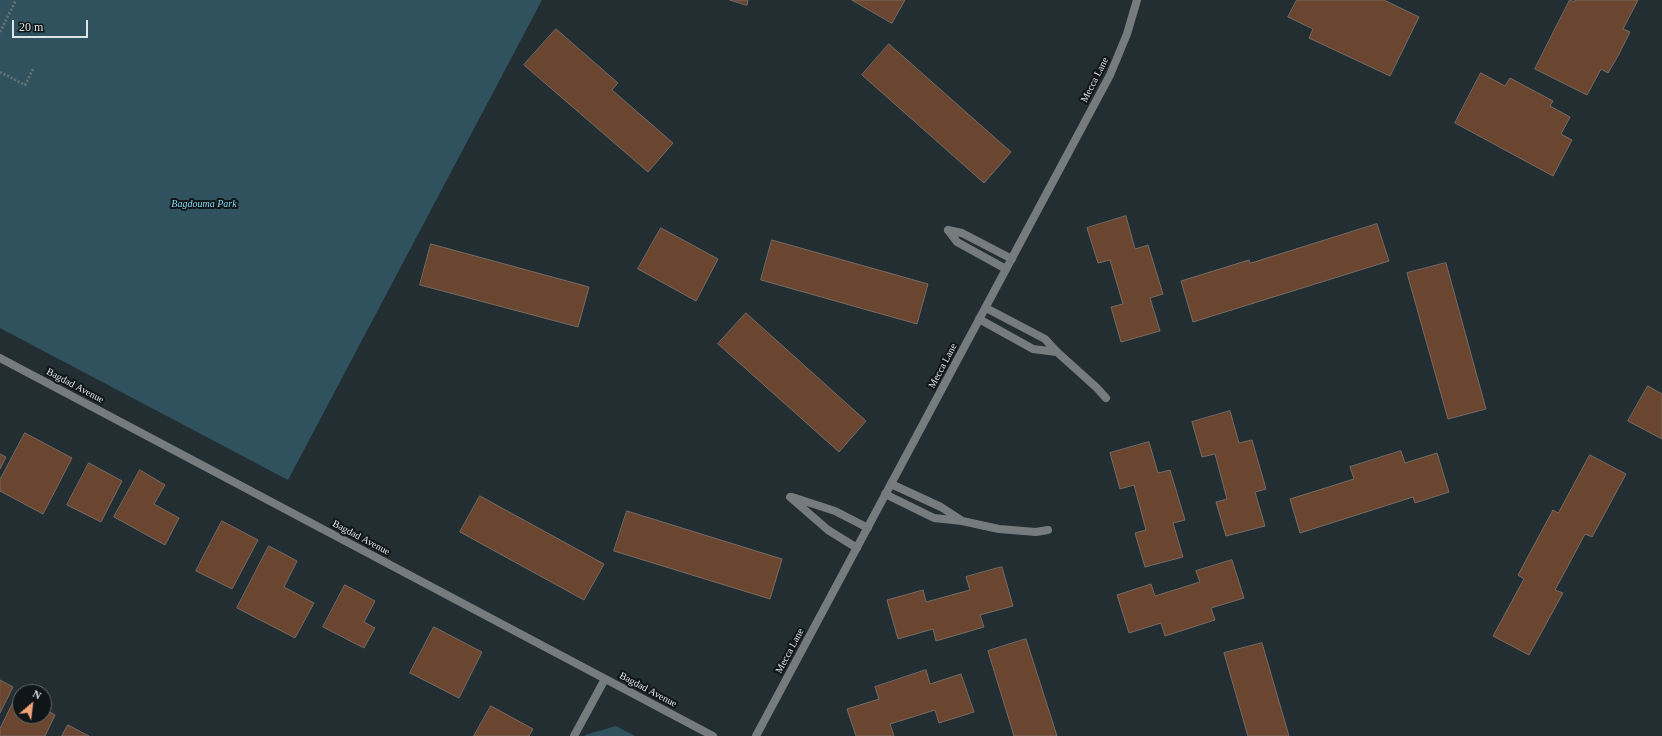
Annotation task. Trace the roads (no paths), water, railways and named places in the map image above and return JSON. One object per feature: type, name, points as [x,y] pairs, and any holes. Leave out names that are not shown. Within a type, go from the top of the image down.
[{"type":"street","name":"Mecca Lane","points":[[756,736],[1110,75],[1127,34],[1137,0]]},
{"type":"street","points":[[1006,269],[957,242],[948,230],[962,233],[1012,259]]},
{"type":"street","points":[[986,308],[1044,339],[1106,398]]},
{"type":"street","points":[[979,320],[1033,349],[1057,352]]},
{"type":"street","name":"Bagdad Avenue","points":[[0,358],[713,736]]},
{"type":"street","points":[[891,484],[941,507],[962,521]]},
{"type":"street","points":[[885,494],[934,518],[962,521],[999,529],[1036,532],[1048,530]]},
{"type":"street","points":[[857,548],[828,530],[790,496],[835,511],[868,528]]},
{"type":"street","points":[[574,736],[605,679]]},
{"type":"park label","name":"Bagdouma Park","points":[[204,204]]}]
